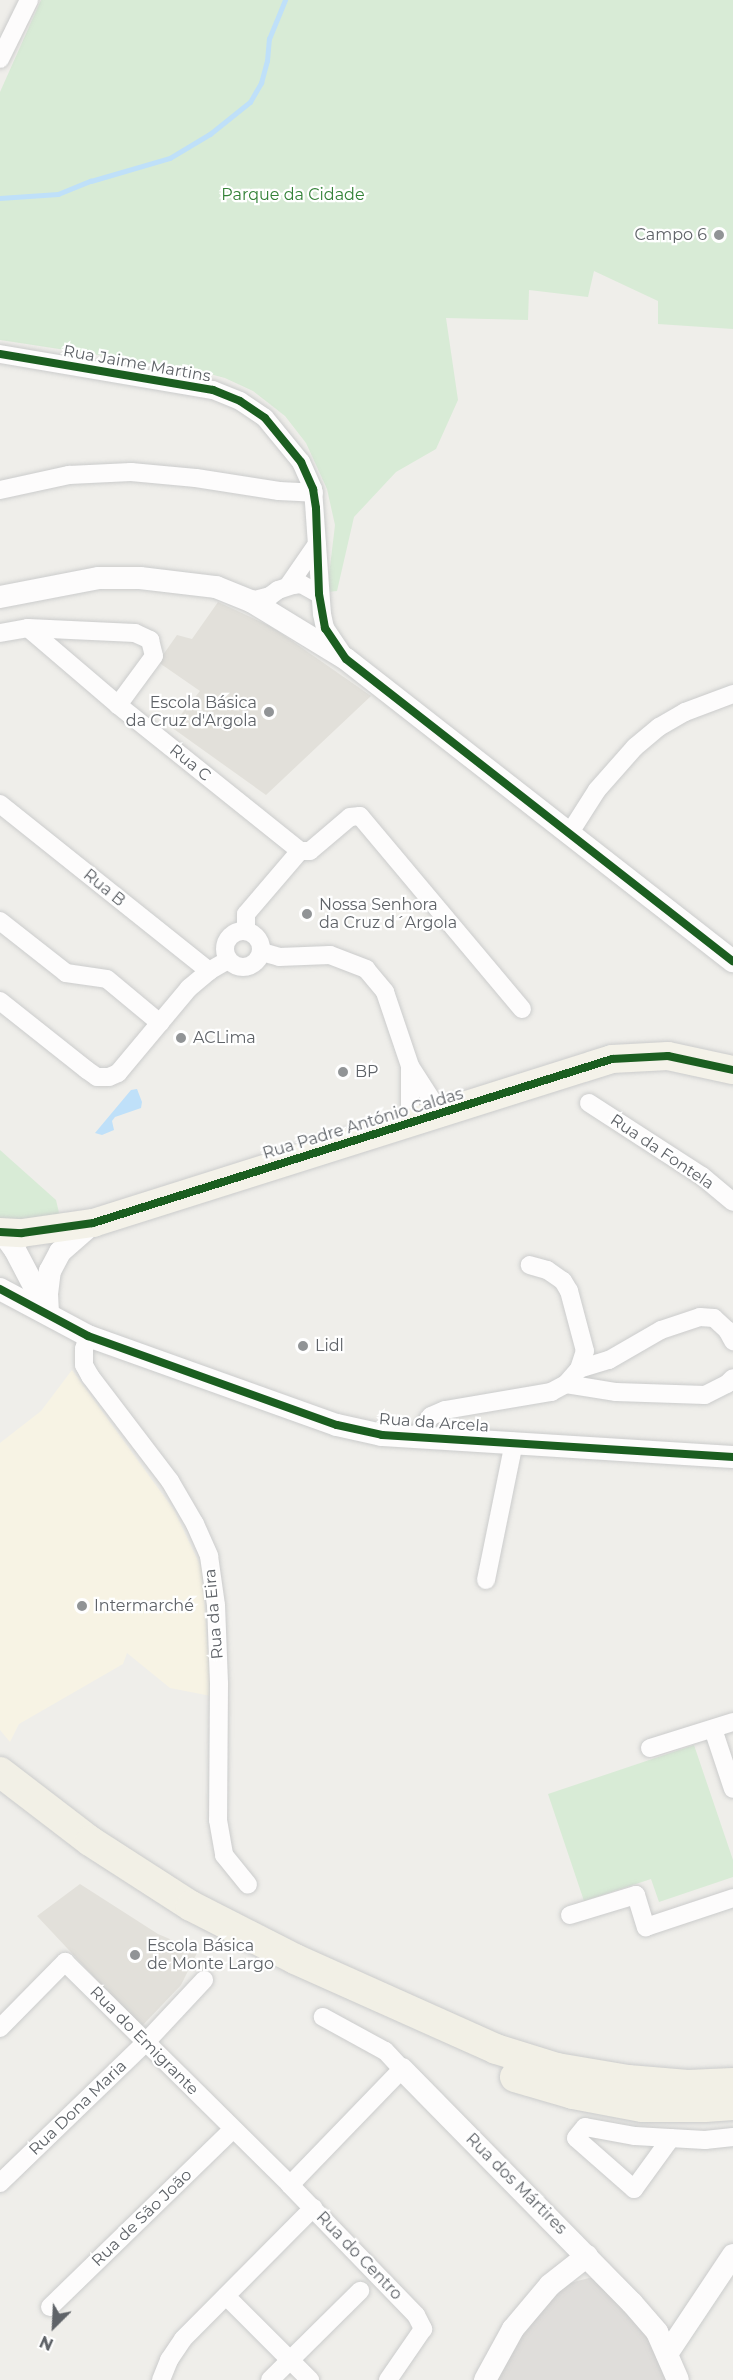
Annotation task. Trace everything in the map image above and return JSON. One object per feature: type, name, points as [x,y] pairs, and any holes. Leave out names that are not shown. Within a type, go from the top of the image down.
[{"type":"highway","points":[[0,1754],[48,1796],[48,1811]]},
{"type":"highway","points":[[0,1772],[48,1811],[191,1906],[295,1959],[496,2049],[556,2068],[628,2080],[688,2085],[733,2083]]},
{"type":"highway","points":[[0,1798],[34,1826],[105,1875],[181,1918],[426,2040],[511,2076],[573,2094],[642,2107],[705,2108],[733,2105]]},
{"type":"main road","name":"Rua Padre António Caldas","points":[[1,1233],[22,1233],[93,1223],[612,1059],[668,1056],[733,1070]]},
{"type":"street","points":[[0,59],[28,0]]},
{"type":"street","name":"Rua Jaime Martins","points":[[0,354],[213,390],[240,401],[265,418],[301,462],[314,493],[322,614],[325,628],[346,659]]},
{"type":"street","points":[[0,490],[69,476],[131,472],[196,478],[279,491],[314,493]]},
{"type":"street","points":[[264,603],[288,586],[317,544]]},
{"type":"street","points":[[0,597],[99,578],[140,578],[216,587],[264,603],[346,659],[733,961]]},
{"type":"street","points":[[288,586],[301,584],[319,594]]},
{"type":"street","points":[[299,629],[314,623],[322,614]]},
{"type":"street","points":[[0,633],[28,628],[135,633],[150,640],[154,656],[118,705]]},
{"type":"street","name":"Rua C","points":[[28,628],[118,705],[300,851]]},
{"type":"street","points":[[569,834],[597,790],[635,747],[659,727],[685,712],[733,694]]},
{"type":"street","name":"Rua B","points":[[0,804],[209,971]]},
{"type":"street","points":[[246,930],[246,914],[300,851],[310,851],[350,817],[360,816],[522,1008]]},
{"type":"street","points":[[0,921],[66,973],[107,979],[160,1023]]},
{"type":"street","points":[[246,930],[258,937],[262,952],[255,964],[240,968],[228,960],[224,946],[232,933],[246,930]]},
{"type":"street","points":[[262,952],[279,957],[330,955],[366,969],[385,992],[410,1066],[440,1113]]},
{"type":"street","points":[[0,1001],[97,1077],[109,1077],[118,1073],[189,988],[209,971],[228,960]]},
{"type":"street","points":[[410,1066],[410,1123]]},
{"type":"street","name":"Rua da Fontela","points":[[589,1103],[702,1176],[733,1202]]},
{"type":"street","points":[[48,1312],[46,1294],[50,1271],[60,1252],[93,1223]]},
{"type":"street","points":[[1,1233],[15,1250],[48,1312]]},
{"type":"street","points":[[415,1438],[431,1416],[445,1410],[551,1392],[566,1384],[579,1369],[585,1351],[569,1291],[563,1281],[547,1270],[530,1265]]},
{"type":"street","name":"Rua da Arcela","points":[[0,1288],[48,1312],[62,1324],[88,1336],[337,1425],[382,1435],[415,1438],[514,1442],[733,1457]]},
{"type":"street","points":[[579,1369],[609,1360],[681,1321],[700,1317],[714,1318],[727,1330],[733,1341]]},
{"type":"street","name":"Rua da Eira","points":[[88,1336],[84,1349],[84,1365],[90,1376],[170,1481],[195,1524],[209,1557],[216,1605],[219,1684],[218,1821],[224,1855],[248,1885]]},
{"type":"street","points":[[566,1384],[616,1392],[705,1395],[727,1384],[733,1378]]},
{"type":"street","points":[[486,1580],[514,1442]]},
{"type":"street","points":[[650,1748],[733,1722]]},
{"type":"street","points":[[714,1729],[733,1789]]},
{"type":"street","points":[[570,1915],[636,1895],[646,1927],[733,1898]]},
{"type":"street","name":"Rua do Emigrante","points":[[0,2028],[65,1962],[290,2185]]},
{"type":"street","name":"Rua Dona Maria","points":[[0,2183],[146,2042],[204,1980]]},
{"type":"street","name":"Rua dos Mártires","points":[[323,2017],[385,2051],[587,2256],[657,2332],[678,2380]]},
{"type":"street","points":[[290,2185],[402,2069]]},
{"type":"street","points":[[671,2138],[634,2189],[576,2138],[585,2127],[635,2136],[733,2138]]},
{"type":"street","name":"Rua de São João","points":[[50,2307],[233,2129]]},
{"type":"street","name":"Rua do Centro","points":[[290,2185],[416,2315],[423,2329],[388,2380]]},
{"type":"street","points":[[161,2380],[183,2339],[313,2208]]},
{"type":"street","points":[[667,2354],[733,2255]]},
{"type":"street","points":[[485,2380],[498,2352],[513,2329],[550,2285],[587,2256]]},
{"type":"street","points":[[270,2380],[360,2291]]},
{"type":"street","points":[[226,2296],[310,2380]]},
{"type":"shaded area","name":"Escola Básica da Cruz d'Argola","points":[[218,602],[272,627],[371,696],[266,795],[171,727],[200,691],[158,662],[177,635],[192,639]]},
{"type":"shaded area","points":[[72,1370],[174,1510],[202,1569],[211,1696],[170,1688],[127,1653],[123,1664],[19,1724],[10,1742],[0,1730],[0,1443],[41,1411]]},
{"type":"shaded area","name":"Escola Básica de Monte Largo","points":[[80,1884],[158,1934],[198,1951],[181,1985],[141,2027],[37,1916]]},
{"type":"shaded area","points":[[599,2278],[642,2323],[668,2380],[493,2380],[508,2346],[566,2284]]},
{"type":"green space","name":"Parque da Cidade","points":[[41,0],[733,0],[733,329],[658,324],[658,301],[594,271],[588,297],[529,290],[528,320],[446,318],[458,400],[436,449],[396,472],[354,517],[337,591],[327,592],[335,525],[327,489],[306,443],[285,416],[253,391],[225,378],[191,369],[0,340],[0,92]]},
{"type":"green space","points":[[0,1150],[56,1200],[61,1221],[0,1219]]},
{"type":"green space","points":[[694,1745],[733,1860],[733,1877],[659,1902],[651,1879],[584,1901],[548,1794]]},
{"type":"water","points":[[137,1089],[142,1102],[141,1108],[115,1117],[112,1121],[114,1130],[102,1135],[95,1133],[131,1090]]},
{"type":"waterway","points":[[0,198],[58,194],[91,181],[170,158],[210,134],[250,102],[261,83],[267,61],[269,39],[285,0]]},
{"type":"cycle path","points":[[0,354],[213,390],[240,401],[265,418],[301,462],[313,489],[316,508],[319,594],[325,628],[346,659],[733,961]]},
{"type":"cycle path","points":[[0,1232],[22,1233],[93,1223],[612,1059],[668,1056],[733,1070]]},
{"type":"cycle path","points":[[0,1289],[88,1336],[337,1425],[382,1435],[733,1457]]},
{"type":"place","name":"Campo 6","points":[[719,235]]},
{"type":"place","name":"Escola Básica da Cruz d'Argola","points":[[269,712]]},
{"type":"place","name":"Nossa Senhora da Cruz d´Argola","points":[[307,914]]},
{"type":"place","name":"ACLima","points":[[181,1038]]},
{"type":"place","name":"BP","points":[[343,1072]]},
{"type":"place","name":"Lidl","points":[[303,1346]]},
{"type":"place","name":"Intermarché","points":[[82,1606]]},
{"type":"place","name":"Escola Básica de Monte Largo","points":[[135,1955]]}]
